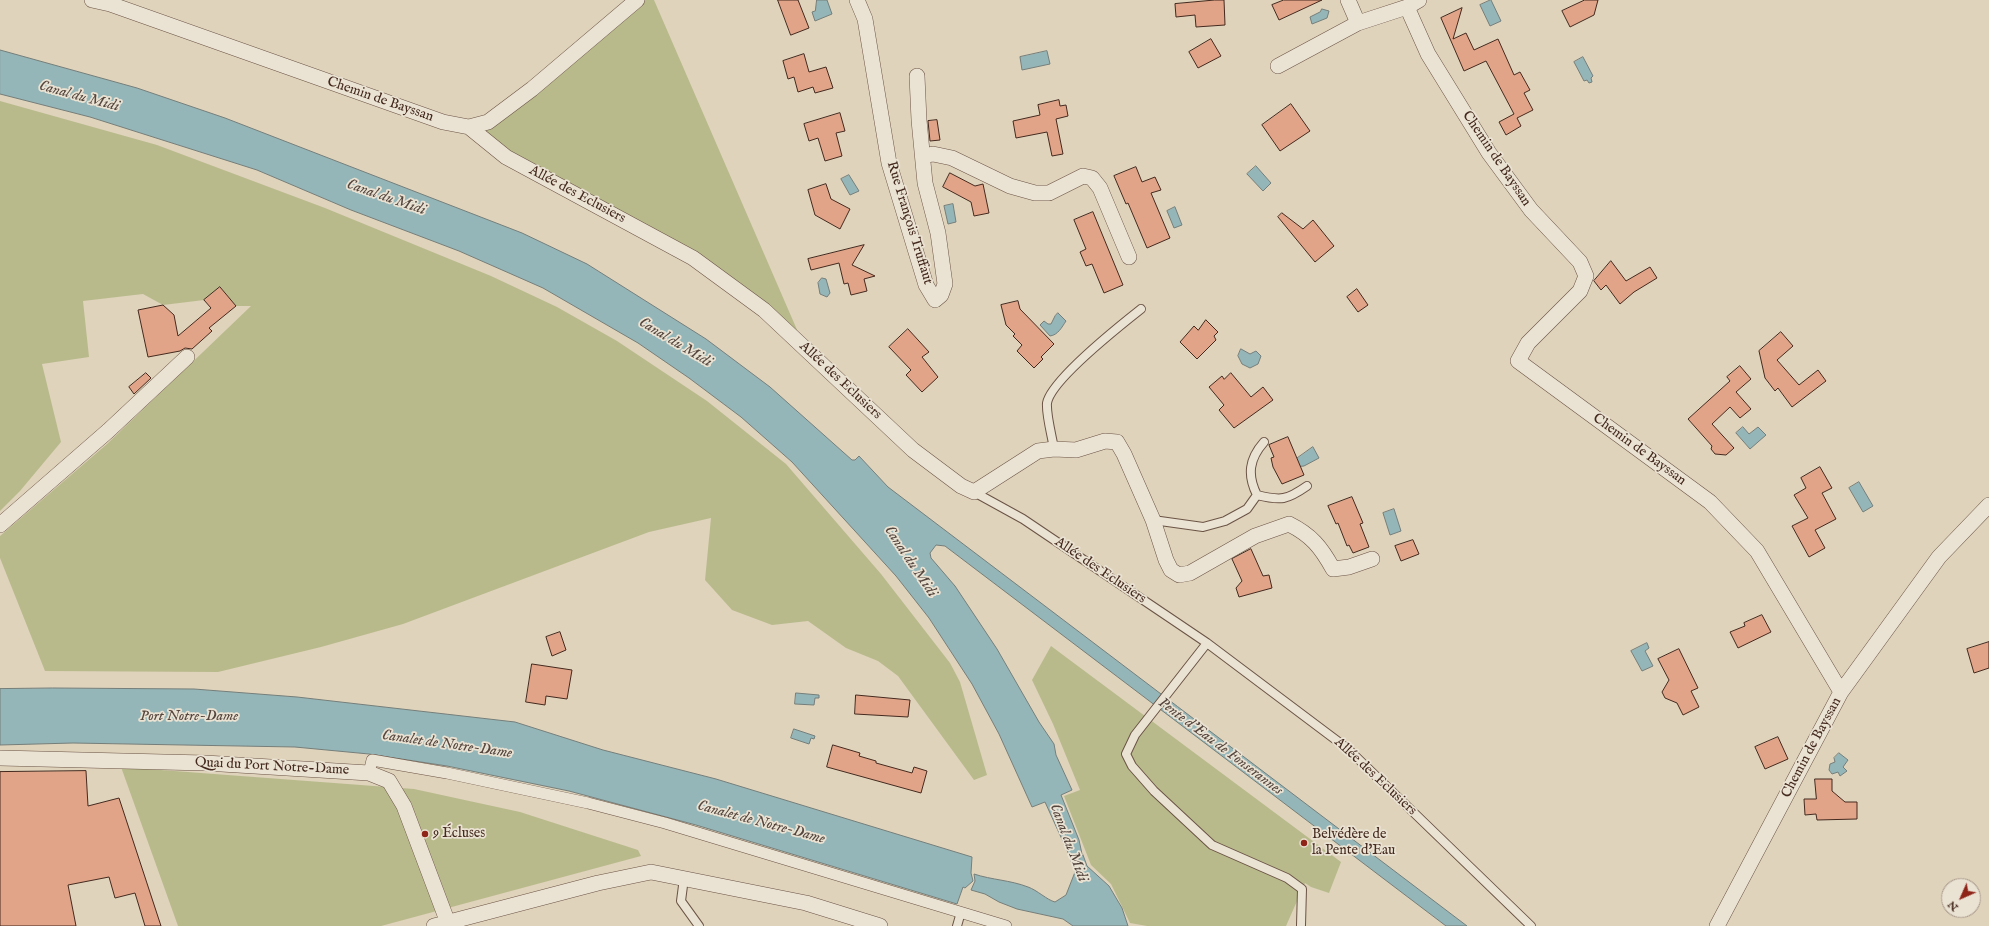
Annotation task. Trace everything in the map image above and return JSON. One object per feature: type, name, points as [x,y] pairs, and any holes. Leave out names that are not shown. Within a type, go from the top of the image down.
[{"type":"street","name":"Chemin de Bayssan","points":[[92,0],[110,4],[444,122],[469,127],[488,122],[532,89],[637,0]]},
{"type":"street","name":"Rue François Truffaut","points":[[857,0],[865,19],[889,163],[926,285],[935,300],[941,295],[945,284],[938,233],[925,183],[917,76]]},
{"type":"street","points":[[1348,0],[1358,23]]},
{"type":"street","name":"Chemin de Bayssan","points":[[1413,3],[1428,54],[1489,152],[1531,210],[1580,262],[1586,276],[1580,291],[1528,343],[1518,361],[1710,502],[1757,551],[1842,692],[1717,926]]},
{"type":"street","points":[[1278,66],[1358,23],[1413,3]]},
{"type":"street","name":"Allée des Eclusiers","points":[[469,127],[506,157],[693,258],[764,310],[913,450],[961,486],[974,492]]},
{"type":"street","points":[[923,156],[933,154],[952,158],[1010,186],[1034,193],[1049,193],[1083,176],[1092,178],[1100,188],[1129,257]]},
{"type":"street","points":[[0,525],[108,431],[187,357]]},
{"type":"street","points":[[974,492],[1038,451],[1054,448],[1076,450],[1105,441],[1117,442],[1124,454],[1153,520],[1166,560],[1171,570],[1179,575],[1190,573],[1255,536],[1289,524],[1305,532],[1323,551],[1333,569],[1349,568],[1372,559]]},
{"type":"street","points":[[1842,692],[1938,557],[1989,505]]},
{"type":"street","name":"Quai du Port Notre-Dame","points":[[0,758],[204,763],[369,773],[389,781],[404,806],[441,924]]},
{"type":"street","points":[[369,773],[372,760],[448,773],[588,803],[692,830],[1006,926]]},
{"type":"street","points":[[441,924],[651,872],[806,903],[880,926]]},
{"type":"lane","points":[[1054,448],[1047,402],[1057,386],[1098,343],[1142,309]]},
{"type":"lane","points":[[1264,442],[1254,454],[1251,468],[1251,483],[1257,495],[1272,499],[1290,498],[1307,486]]},
{"type":"lane","name":"Allée des Eclusiers","points":[[974,492],[1023,519],[1207,643],[1348,749],[1531,926]]},
{"type":"lane","points":[[1153,520],[1203,527],[1225,521],[1247,509],[1257,495]]},
{"type":"lane","points":[[1207,643],[1135,735],[1126,754],[1132,766],[1189,824],[1212,845],[1287,878],[1302,889],[1301,926]]},
{"type":"lane","points":[[684,878],[681,901],[699,926]]},
{"type":"lane","points":[[957,926],[961,912]]},
{"type":"green space","points":[[637,0],[654,0],[801,339],[764,310],[469,127],[488,122]]},
{"type":"green space","points":[[0,101],[157,145],[325,208],[491,276],[557,307],[617,341],[707,401],[786,464],[881,574],[950,663],[960,682],[987,775],[974,780],[898,676],[878,661],[846,648],[808,621],[772,625],[732,610],[705,580],[711,518],[649,532],[403,624],[321,647],[218,672],[45,671],[0,558],[0,536],[107,444],[251,306],[236,306],[220,287],[204,300],[163,305],[143,294],[83,301],[89,357],[42,364],[61,442],[20,491],[0,511]]},
{"type":"green space","points":[[1051,646],[1341,862],[1329,893],[1311,887],[1305,883],[1286,926],[1147,926],[1130,923],[1111,884],[1091,865],[1064,796],[1080,790],[1053,724],[1032,680]]},
{"type":"green space","points":[[121,767],[414,789],[520,812],[638,850],[641,856],[381,926],[178,926]]},
{"type":"water","points":[[817,0],[827,0],[832,14],[815,21],[812,12],[815,11]]},
{"type":"water","points":[[1491,0],[1501,21],[1490,26],[1480,5]]},
{"type":"water","points":[[1322,9],[1329,11],[1327,18],[1312,24],[1310,17],[1320,12]]},
{"type":"water","points":[[0,50],[137,88],[225,118],[522,233],[587,264],[706,339],[770,387],[852,460],[855,460],[859,456],[888,487],[1467,926],[1446,926],[945,546],[936,545],[930,553],[931,558],[955,586],[997,649],[1039,722],[1054,744],[1056,755],[1072,790],[1061,795],[1079,840],[1082,854],[1078,859],[1070,857],[1045,802],[1032,807],[999,734],[972,684],[929,618],[896,576],[792,462],[741,417],[689,378],[638,343],[543,288],[459,251],[351,210],[257,170],[90,117],[0,94]]},
{"type":"water","points":[[1047,51],[1050,64],[1022,70],[1020,57]]},
{"type":"water","points":[[1583,57],[1593,76],[1591,78],[1592,82],[1589,83],[1587,80],[1584,81],[1574,62]]},
{"type":"water","points":[[1256,166],[1271,183],[1263,191],[1247,174]]},
{"type":"water","points":[[849,175],[859,191],[850,195],[841,179]]},
{"type":"water","points":[[953,204],[956,222],[948,224],[944,206]]},
{"type":"water","points":[[1175,207],[1182,225],[1174,228],[1167,211]]},
{"type":"water","points":[[822,278],[826,279],[830,293],[827,297],[820,294],[818,283]]},
{"type":"water","points":[[1058,313],[1066,321],[1058,332],[1050,336],[1040,325],[1044,321],[1051,324]]},
{"type":"water","points":[[1241,349],[1250,354],[1256,351],[1261,356],[1258,364],[1250,368],[1242,364],[1238,356]]},
{"type":"water","points":[[1743,427],[1749,434],[1758,427],[1766,435],[1750,449],[1736,433]]},
{"type":"water","points":[[1313,447],[1319,458],[1304,466],[1294,467],[1292,462]]},
{"type":"water","points":[[1859,482],[1873,506],[1863,512],[1849,488]]},
{"type":"water","points":[[1394,509],[1401,531],[1390,535],[1383,513]]},
{"type":"water","points":[[1647,643],[1649,648],[1645,651],[1653,666],[1642,671],[1631,651]]},
{"type":"water","name":"Port Notre-Dame","points":[[0,689],[194,689],[297,697],[515,722],[603,750],[716,779],[972,857],[971,873],[973,881],[965,888],[963,887],[957,904],[696,825],[569,791],[447,766],[369,754],[295,747],[73,743],[0,745]]},
{"type":"water","points":[[796,693],[819,695],[819,698],[815,698],[814,705],[795,704]]},
{"type":"water","points":[[794,729],[815,736],[814,739],[811,738],[809,744],[791,738]]},
{"type":"water","points":[[1839,753],[1848,760],[1843,767],[1847,771],[1840,776],[1838,772],[1832,774],[1829,770],[1830,764],[1835,762],[1834,758]]},
{"type":"water","points":[[1083,855],[1087,866],[1109,886],[1122,908],[1128,926],[1073,926],[1063,919],[1017,909],[999,902],[985,894],[971,890],[975,881],[974,874],[1028,887],[1055,902],[1066,895],[1075,872],[1070,858],[1078,860]]},
{"type":"building","points":[[778,0],[798,0],[809,28],[791,35]]},
{"type":"building","points":[[1224,0],[1225,25],[1196,27],[1195,15],[1176,17],[1175,4]]},
{"type":"building","points":[[1284,0],[1322,0],[1279,20],[1272,5]]},
{"type":"building","points":[[1585,0],[1598,0],[1594,15],[1570,27],[1562,11]]},
{"type":"building","points":[[1462,8],[1453,39],[1466,33],[1474,50],[1498,39],[1514,75],[1520,72],[1530,90],[1524,93],[1533,110],[1517,118],[1521,126],[1506,135],[1499,122],[1514,114],[1486,61],[1464,71],[1441,18]]},
{"type":"building","points":[[1211,39],[1221,56],[1198,68],[1189,52]]},
{"type":"building","points":[[804,54],[809,72],[826,67],[833,88],[815,93],[813,87],[798,92],[794,77],[788,79],[783,61]]},
{"type":"building","points":[[1059,100],[1060,106],[1066,105],[1068,116],[1056,119],[1063,154],[1052,156],[1047,132],[1016,138],[1013,121],[1040,115],[1038,105]]},
{"type":"building","points":[[1291,104],[1310,131],[1280,151],[1262,125]]},
{"type":"building","points":[[840,113],[845,131],[836,133],[842,156],[825,161],[818,138],[809,141],[804,124]]},
{"type":"building","points":[[937,120],[940,140],[930,141],[928,121]]},
{"type":"building","points":[[1136,167],[1142,182],[1155,177],[1161,190],[1151,193],[1170,238],[1147,248],[1128,203],[1126,204],[1114,176]]},
{"type":"building","points":[[950,173],[975,186],[983,184],[989,213],[974,216],[971,202],[943,187]]},
{"type":"building","points":[[826,184],[831,199],[850,209],[840,229],[815,215],[808,190]]},
{"type":"building","points":[[1093,212],[1123,285],[1104,293],[1092,264],[1086,266],[1080,252],[1086,249],[1074,220]]},
{"type":"building","points":[[1282,213],[1303,229],[1313,220],[1334,246],[1315,262],[1278,217]]},
{"type":"building","points":[[864,245],[852,265],[875,276],[864,279],[867,291],[851,295],[848,283],[844,284],[839,263],[811,270],[808,259]]},
{"type":"building","points":[[1611,261],[1626,281],[1650,267],[1657,278],[1634,292],[1620,304],[1606,285],[1601,290],[1594,281]]},
{"type":"building","points":[[220,287],[236,306],[209,328],[212,331],[192,349],[185,348],[180,351],[148,357],[138,310],[163,305],[174,315],[178,336],[211,308],[204,300]]},
{"type":"building","points":[[1357,289],[1368,305],[1358,312],[1347,297]]},
{"type":"building","points":[[1018,301],[1020,309],[1054,344],[1041,357],[1043,359],[1034,368],[1017,351],[1022,345],[1013,336],[1015,334],[1006,325],[1001,305]]},
{"type":"building","points":[[1206,320],[1218,332],[1214,336],[1216,340],[1197,359],[1180,342],[1194,326],[1198,330]]},
{"type":"building","points":[[908,329],[929,352],[922,357],[938,377],[922,392],[906,375],[911,370],[889,347]]},
{"type":"building","points":[[1781,332],[1793,346],[1777,360],[1799,385],[1818,370],[1826,381],[1792,407],[1778,388],[1775,391],[1765,378],[1759,351]]},
{"type":"building","points":[[1740,366],[1751,379],[1736,392],[1751,409],[1740,418],[1730,407],[1712,424],[1734,448],[1726,455],[1715,454],[1711,449],[1712,446],[1688,419],[1730,381],[1727,377]]},
{"type":"building","points":[[146,373],[151,378],[134,394],[129,387]]},
{"type":"building","points":[[1231,373],[1251,397],[1263,387],[1273,400],[1234,428],[1219,410],[1224,405],[1209,387],[1222,376],[1224,379]]},
{"type":"building","points":[[1288,437],[1304,475],[1282,484],[1273,467],[1271,458],[1274,457],[1269,445]]},
{"type":"building","points":[[1820,467],[1832,488],[1822,493],[1836,519],[1815,530],[1825,548],[1809,557],[1792,526],[1808,518],[1794,495],[1806,488],[1801,478]]},
{"type":"building","points":[[1352,497],[1363,523],[1360,524],[1369,547],[1353,553],[1349,545],[1347,546],[1338,523],[1336,524],[1328,506]]},
{"type":"building","points":[[1413,540],[1419,554],[1401,561],[1395,546]]},
{"type":"building","points":[[1251,549],[1263,576],[1269,575],[1272,588],[1239,597],[1236,588],[1242,581],[1232,559]]},
{"type":"building","points":[[1762,615],[1771,632],[1738,648],[1730,632],[1745,626],[1744,623]]},
{"type":"building","points":[[560,632],[566,650],[552,656],[546,637]]},
{"type":"building","points":[[1989,642],[1989,668],[1974,673],[1967,649]]},
{"type":"building","points":[[1679,649],[1698,688],[1691,691],[1699,707],[1683,715],[1677,703],[1665,698],[1662,692],[1669,680],[1658,659]]},
{"type":"building","points":[[532,664],[572,670],[567,699],[546,696],[545,705],[526,702]]},
{"type":"building","points":[[856,695],[910,700],[908,717],[855,714]]},
{"type":"building","points":[[1778,737],[1788,759],[1765,769],[1755,747]]},
{"type":"building","points":[[833,745],[860,753],[859,756],[876,761],[876,763],[912,773],[914,767],[927,771],[921,793],[827,767]]},
{"type":"building","points":[[86,771],[88,806],[119,798],[161,926],[145,926],[135,893],[115,898],[109,877],[68,885],[76,926],[0,926],[0,772]]},
{"type":"building","points":[[1815,779],[1832,779],[1832,791],[1845,802],[1857,802],[1857,819],[1817,820],[1816,814],[1805,815],[1804,799],[1816,799]]},
{"type":"place","name":"9 Écluses","points":[[425,834]]},
{"type":"place","name":"Belvédère de la Pente d'Eau","points":[[1304,843]]},
{"type":"water label","name":"Canal du Midi","points":[[79,97]]},
{"type":"water label","name":"Canal du Midi","points":[[386,198]]},
{"type":"water label","name":"Canal du Midi","points":[[675,343]]},
{"type":"water label","name":"Canal du Midi","points":[[910,562]]},
{"type":"water label","name":"Canalet de Notre-Dame","points":[[447,745]]},
{"type":"water label","name":"Pente d'Eau de Fonserannes","points":[[1220,747]]},
{"type":"water label","name":"Canalet de Notre-Dame","points":[[761,823]]},
{"type":"water label","name":"Canal du Midi","points":[[1068,843]]}]
